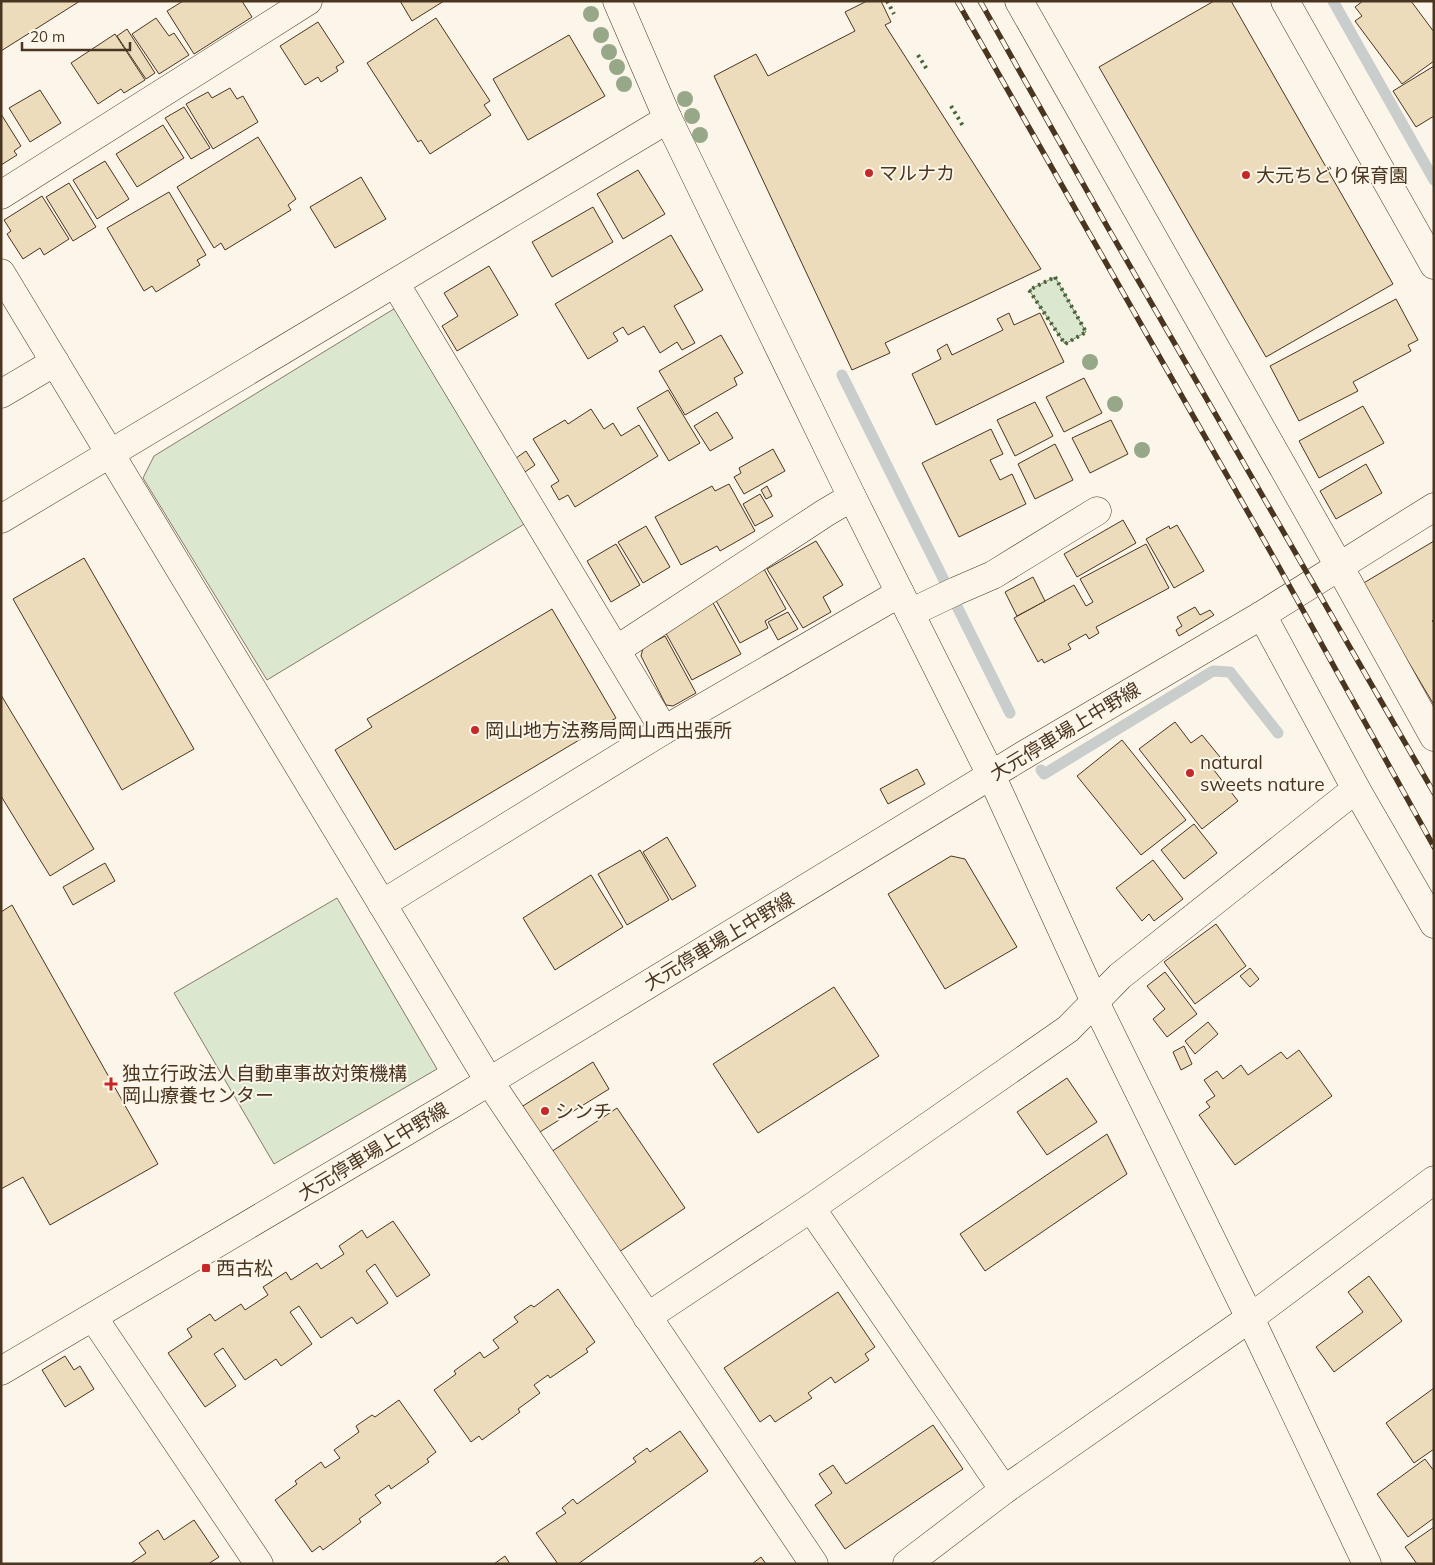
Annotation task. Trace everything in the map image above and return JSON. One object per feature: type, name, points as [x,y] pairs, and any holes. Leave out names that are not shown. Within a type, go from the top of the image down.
[{"type":"street","points":[[1,195],[308,1]]},
{"type":"street","points":[[617,1],[668,119],[852,497],[991,775],[1095,1002],[1250,1318],[1367,1564]]},
{"type":"street","points":[[1019,1],[1339,566],[1434,738]]},
{"type":"street","points":[[1285,1],[1434,265]]},
{"type":"street","points":[[1,519],[668,119]]},
{"type":"street","points":[[1,272],[489,1081],[814,1564]]},
{"type":"street","points":[[395,283],[664,730]]},
{"type":"street","points":[[1,394],[55,362]]},
{"type":"street","points":[[616,650],[852,497]]},
{"type":"street","name":"大元停車場上中野線","points":[[1,1371],[489,1081],[991,775],[1262,615],[1434,506]]},
{"type":"street","points":[[382,904],[664,730],[905,603],[951,593],[993,575],[1097,510]]},
{"type":"street","points":[[1262,615],[1356,789],[1434,924]]},
{"type":"street","points":[[647,1317],[811,1208],[1068,1029],[1120,976],[1356,789]]},
{"type":"street","points":[[907,1564],[1004,1490],[1250,1318],[1434,1180]]},
{"type":"street","points":[[811,1208],[1004,1490]]},
{"type":"street","points":[[93,1317],[259,1564]]},
{"type":"green space","points":[[1055,277],[1086,332],[1065,344],[1029,290]]},
{"type":"green space","points":[[397,307],[526,523],[267,680],[143,478],[154,456]]},
{"type":"green space","points":[[337,898],[437,1069],[274,1164],[174,993]]},
{"type":"building","points":[[1,1],[80,1],[1,51]]},
{"type":"building","points":[[183,1],[242,1],[252,17],[194,54],[167,11]]},
{"type":"building","points":[[400,1],[444,1],[412,21]]},
{"type":"building","name":"マルナカ","points":[[867,1],[881,1],[891,22],[885,25],[1041,269],[885,343],[890,353],[852,370],[714,76],[756,54],[768,76],[855,31],[845,12]]},
{"type":"building","name":"大元ちどり保育園","points":[[1214,1],[1231,1],[1393,284],[1266,357],[1099,67]]},
{"type":"building","points":[[1363,1],[1411,1],[1434,32],[1434,61],[1402,84],[1355,21],[1362,16],[1355,7]]},
{"type":"building","points":[[156,18],[169,36],[174,33],[189,55],[159,74],[132,34]]},
{"type":"building","points":[[436,18],[490,101],[484,105],[491,115],[430,154],[421,140],[418,142],[367,63]]},
{"type":"building","points":[[318,22],[344,62],[336,67],[338,71],[321,82],[318,77],[305,85],[280,46]]},
{"type":"building","points":[[127,29],[155,73],[146,79],[117,36]]},
{"type":"building","points":[[115,34],[145,80],[124,93],[121,89],[98,104],[71,63]]},
{"type":"building","points":[[569,35],[605,96],[528,140],[493,79]]},
{"type":"building","points":[[1434,66],[1434,116],[1416,127],[1393,91]]},
{"type":"building","points":[[230,88],[237,99],[243,96],[258,122],[213,149],[186,104],[208,92],[212,98]]},
{"type":"building","points":[[40,90],[61,123],[30,142],[9,108]]},
{"type":"building","points":[[184,107],[210,148],[191,159],[165,118]]},
{"type":"building","points":[[1,114],[21,146],[14,151],[17,155],[1,165]]},
{"type":"building","points":[[163,125],[184,158],[137,187],[116,154]]},
{"type":"building","points":[[258,137],[296,199],[288,205],[291,210],[225,250],[221,243],[214,248],[177,187]]},
{"type":"building","points":[[105,161],[129,199],[97,219],[73,180]]},
{"type":"building","points":[[638,170],[665,214],[623,239],[597,194]]},
{"type":"building","points":[[361,177],[386,219],[335,248],[310,207]]},
{"type":"building","points":[[69,183],[96,227],[73,241],[46,197]]},
{"type":"building","points":[[169,192],[206,255],[197,260],[200,265],[156,292],[152,286],[144,291],[107,228]]},
{"type":"building","points":[[42,196],[69,239],[44,255],[40,248],[23,259],[7,234],[11,231],[4,220]]},
{"type":"building","points":[[593,207],[613,242],[552,277],[532,242]]},
{"type":"building","points":[[671,235],[703,290],[674,306],[695,343],[682,350],[677,342],[660,353],[644,326],[628,335],[623,327],[613,333],[618,341],[588,359],[555,304]]},
{"type":"building","points":[[489,266],[518,315],[457,351],[442,326],[458,316],[444,293]]},
{"type":"building","points":[[1396,299],[1418,340],[1408,345],[1411,351],[1353,382],[1358,391],[1299,421],[1270,366]]},
{"type":"building","points":[[1009,313],[1014,325],[1040,313],[1064,362],[936,425],[912,374],[941,359],[937,350],[947,344],[952,355],[1003,330],[997,319]]},
{"type":"building","points":[[721,335],[743,373],[734,378],[737,385],[685,415],[659,371]]},
{"type":"building","points":[[1084,378],[1102,413],[1064,432],[1046,397]]},
{"type":"building","points":[[668,390],[700,443],[669,461],[637,408]]},
{"type":"building","points":[[1035,402],[1053,436],[1015,456],[997,420]]},
{"type":"building","points":[[1363,406],[1384,443],[1319,478],[1299,441]]},
{"type":"building","points":[[591,409],[604,429],[613,423],[621,436],[639,425],[658,456],[575,507],[568,495],[559,500],[551,486],[559,481],[533,439],[565,420],[568,424]]},
{"type":"building","points":[[717,412],[733,438],[710,451],[694,426]]},
{"type":"building","points":[[1111,420],[1128,454],[1090,473],[1072,438]]},
{"type":"building","points":[[991,429],[1003,454],[990,460],[1000,480],[1012,474],[1026,504],[959,537],[922,463]]},
{"type":"building","points":[[1055,444],[1073,480],[1035,499],[1018,464]]},
{"type":"building","points":[[773,449],[785,471],[744,494],[734,477],[741,473],[739,468]]},
{"type":"building","points":[[526,451],[535,465],[525,472],[516,458]]},
{"type":"building","points":[[1366,464],[1382,493],[1336,519],[1320,491]]},
{"type":"building","points":[[729,484],[755,531],[720,551],[717,546],[681,565],[655,517],[712,486],[715,491]]},
{"type":"building","points":[[767,486],[772,496],[766,499],[761,490]]},
{"type":"building","points":[[760,494],[773,516],[755,526],[743,504]]},
{"type":"building","points":[[1123,520],[1136,543],[1077,577],[1064,554]]},
{"type":"building","points":[[1177,525],[1204,571],[1174,588],[1146,539],[1169,526],[1170,529]]},
{"type":"building","points":[[646,526],[670,567],[643,583],[618,542]]},
{"type":"building","points":[[816,541],[843,585],[823,597],[831,612],[803,628],[767,569]]},
{"type":"building","points":[[1434,541],[1434,620],[1432,621],[1434,623],[1434,705],[1362,584]]},
{"type":"building","points":[[616,544],[640,585],[611,602],[587,561]]},
{"type":"building","points":[[1146,544],[1169,588],[1096,627],[1099,633],[1089,639],[1086,634],[1068,644],[1071,649],[1044,663],[1042,659],[1038,662],[1014,618],[1074,585],[1086,606],[1093,602],[1080,579]]},
{"type":"building","points":[[84,558],[194,749],[122,790],[13,599]]},
{"type":"building","points":[[764,569],[786,609],[765,621],[768,628],[740,643],[714,597]]},
{"type":"building","points":[[1033,577],[1045,601],[1017,616],[1005,592]]},
{"type":"building","points":[[712,601],[741,654],[692,680],[663,628]]},
{"type":"building","points":[[1195,607],[1200,615],[1210,610],[1214,615],[1179,636],[1176,630],[1182,626],[1177,617]]},
{"type":"building","points":[[552,609],[616,718],[395,850],[335,750],[372,727],[367,719]]},
{"type":"building","points":[[788,612],[798,629],[778,640],[768,622]]},
{"type":"building","points":[[665,636],[696,693],[673,706],[666,705],[641,656],[643,648]]},
{"type":"building","points":[[1,695],[94,849],[50,876],[1,796]]},
{"type":"building","points":[[1175,722],[1191,743],[1202,735],[1220,757],[1210,765],[1238,801],[1202,829],[1139,749]]},
{"type":"building","points":[[1122,740],[1186,820],[1141,855],[1077,776]]},
{"type":"building","points":[[917,769],[925,784],[888,804],[880,789]]},
{"type":"building","points":[[1194,824],[1217,853],[1184,879],[1161,850]]},
{"type":"building","points":[[667,837],[696,886],[672,900],[643,852]]},
{"type":"building","points":[[640,850],[669,900],[627,925],[598,874]]},
{"type":"building","points":[[951,856],[965,859],[1017,947],[945,989],[888,894]]},
{"type":"building","points":[[1153,860],[1183,899],[1154,921],[1149,914],[1142,921],[1116,888]]},
{"type":"building","points":[[105,863],[115,881],[73,905],[63,887]]},
{"type":"building","points":[[591,875],[623,927],[555,970],[523,918]]},
{"type":"building","points":[[12,905],[158,1164],[50,1225],[23,1177],[1,1189],[1,912]]},
{"type":"building","points":[[1216,924],[1246,966],[1195,1004],[1164,962]]},
{"type":"building","points":[[1250,968],[1259,979],[1250,987],[1240,976]]},
{"type":"building","points":[[1165,972],[1197,1014],[1167,1037],[1153,1019],[1165,1009],[1147,986]]},
{"type":"building","points":[[834,987],[879,1056],[758,1133],[713,1064]]},
{"type":"building","points":[[1208,1022],[1218,1034],[1195,1054],[1185,1041]]},
{"type":"building","points":[[1184,1046],[1192,1064],[1181,1070],[1173,1052]]},
{"type":"building","points":[[1299,1050],[1332,1096],[1235,1165],[1199,1115],[1210,1107],[1206,1102],[1215,1096],[1204,1080],[1217,1071],[1223,1079],[1241,1065],[1248,1075],[1281,1052],[1287,1059]]},
{"type":"building","points":[[593,1062],[609,1089],[535,1135],[518,1109]]},
{"type":"building","points":[[1067,1078],[1097,1122],[1047,1155],[1017,1112]]},
{"type":"building","points":[[617,1108],[685,1208],[619,1252],[551,1152]]},
{"type":"building","points":[[1107,1134],[1127,1174],[985,1271],[960,1234]]},
{"type":"building","points":[[393,1221],[430,1275],[397,1297],[375,1264],[366,1271],[388,1303],[357,1324],[352,1317],[321,1338],[299,1306],[290,1312],[312,1344],[281,1366],[276,1359],[245,1380],[223,1348],[214,1354],[236,1386],[205,1407],[168,1353],[192,1337],[187,1329],[210,1314],[215,1321],[241,1304],[245,1310],[268,1295],[263,1287],[286,1272],[291,1280],[317,1263],[321,1269],[344,1254],[339,1246],[362,1230],[367,1238]]},
{"type":"building","points":[[1369,1276],[1402,1321],[1334,1372],[1316,1347],[1363,1312],[1348,1292]]},
{"type":"building","points":[[558,1289],[595,1342],[586,1349],[588,1352],[550,1378],[548,1375],[534,1385],[540,1393],[518,1409],[520,1412],[482,1440],[479,1436],[471,1442],[434,1390],[456,1374],[454,1371],[480,1352],[484,1358],[499,1348],[493,1340],[518,1322],[514,1317],[531,1305],[534,1307]]},
{"type":"building","points":[[838,1292],[875,1347],[865,1354],[869,1360],[835,1383],[831,1377],[808,1393],[812,1398],[775,1422],[770,1415],[760,1422],[724,1368]]},
{"type":"building","points":[[65,1356],[74,1370],[80,1366],[94,1389],[65,1407],[42,1370]]},
{"type":"building","points":[[1434,1388],[1434,1449],[1414,1463],[1386,1423]]},
{"type":"building","points":[[399,1400],[436,1452],[427,1459],[429,1462],[391,1489],[389,1485],[375,1495],[381,1503],[359,1519],[361,1522],[323,1550],[320,1546],[312,1552],[275,1500],[297,1484],[295,1481],[321,1462],[325,1468],[340,1458],[334,1450],[359,1432],[356,1426],[372,1415],[375,1417]]},
{"type":"building","points":[[933,1425],[963,1469],[845,1549],[815,1505],[832,1493],[819,1474],[833,1465],[846,1484]]},
{"type":"building","points":[[680,1431],[708,1471],[578,1564],[558,1564],[536,1533],[566,1513],[562,1508],[573,1499],[577,1504],[636,1462],[633,1458],[647,1448],[650,1452]]},
{"type":"building","points":[[1425,1459],[1434,1471],[1434,1518],[1408,1537],[1377,1494]]},
{"type":"building","points":[[194,1520],[219,1557],[208,1564],[130,1564],[146,1553],[139,1543],[158,1530],[164,1540]]},
{"type":"building","points":[[1434,1527],[1434,1564],[1417,1564],[1405,1547]]},
{"type":"building","points":[[505,1556],[510,1564],[494,1564]]},
{"type":"building","points":[[761,1557],[766,1564],[752,1564]]},
{"type":"waterway","points":[[1333,1],[1434,180]]},
{"type":"waterway","points":[[842,375],[1010,713]]},
{"type":"waterway","points":[[1041,770],[1044,774],[1213,671],[1230,672],[1278,733]]},
{"type":"railway","points":[[957,1],[1274,558],[1434,847]]},
{"type":"railway","points":[[980,1],[1108,228],[1434,793]]},
{"type":"hedge","points":[[887,1],[894,14]]},
{"type":"hedge","points":[[918,55],[928,71]]},
{"type":"hedge","points":[[951,106],[963,126]]},
{"type":"hedge","points":[[1055,277],[1086,332],[1065,344],[1029,290],[1055,277]]},
{"type":"place","name":"マルナカ","points":[[869,173]]},
{"type":"place","name":"大元ちどり保育園","points":[[1246,175]]},
{"type":"place","name":"岡山地方法務局岡山西出張所","points":[[475,730]]},
{"type":"place","name":"natural sweets nature","points":[[1190,773]]},
{"type":"place","name":"独立行政法人自動車事故対策機構 岡山療養センター","points":[[111,1084]]},
{"type":"place","name":"シンチ","points":[[545,1111]]},
{"type":"place","name":"西古松","points":[[206,1268]]}]
